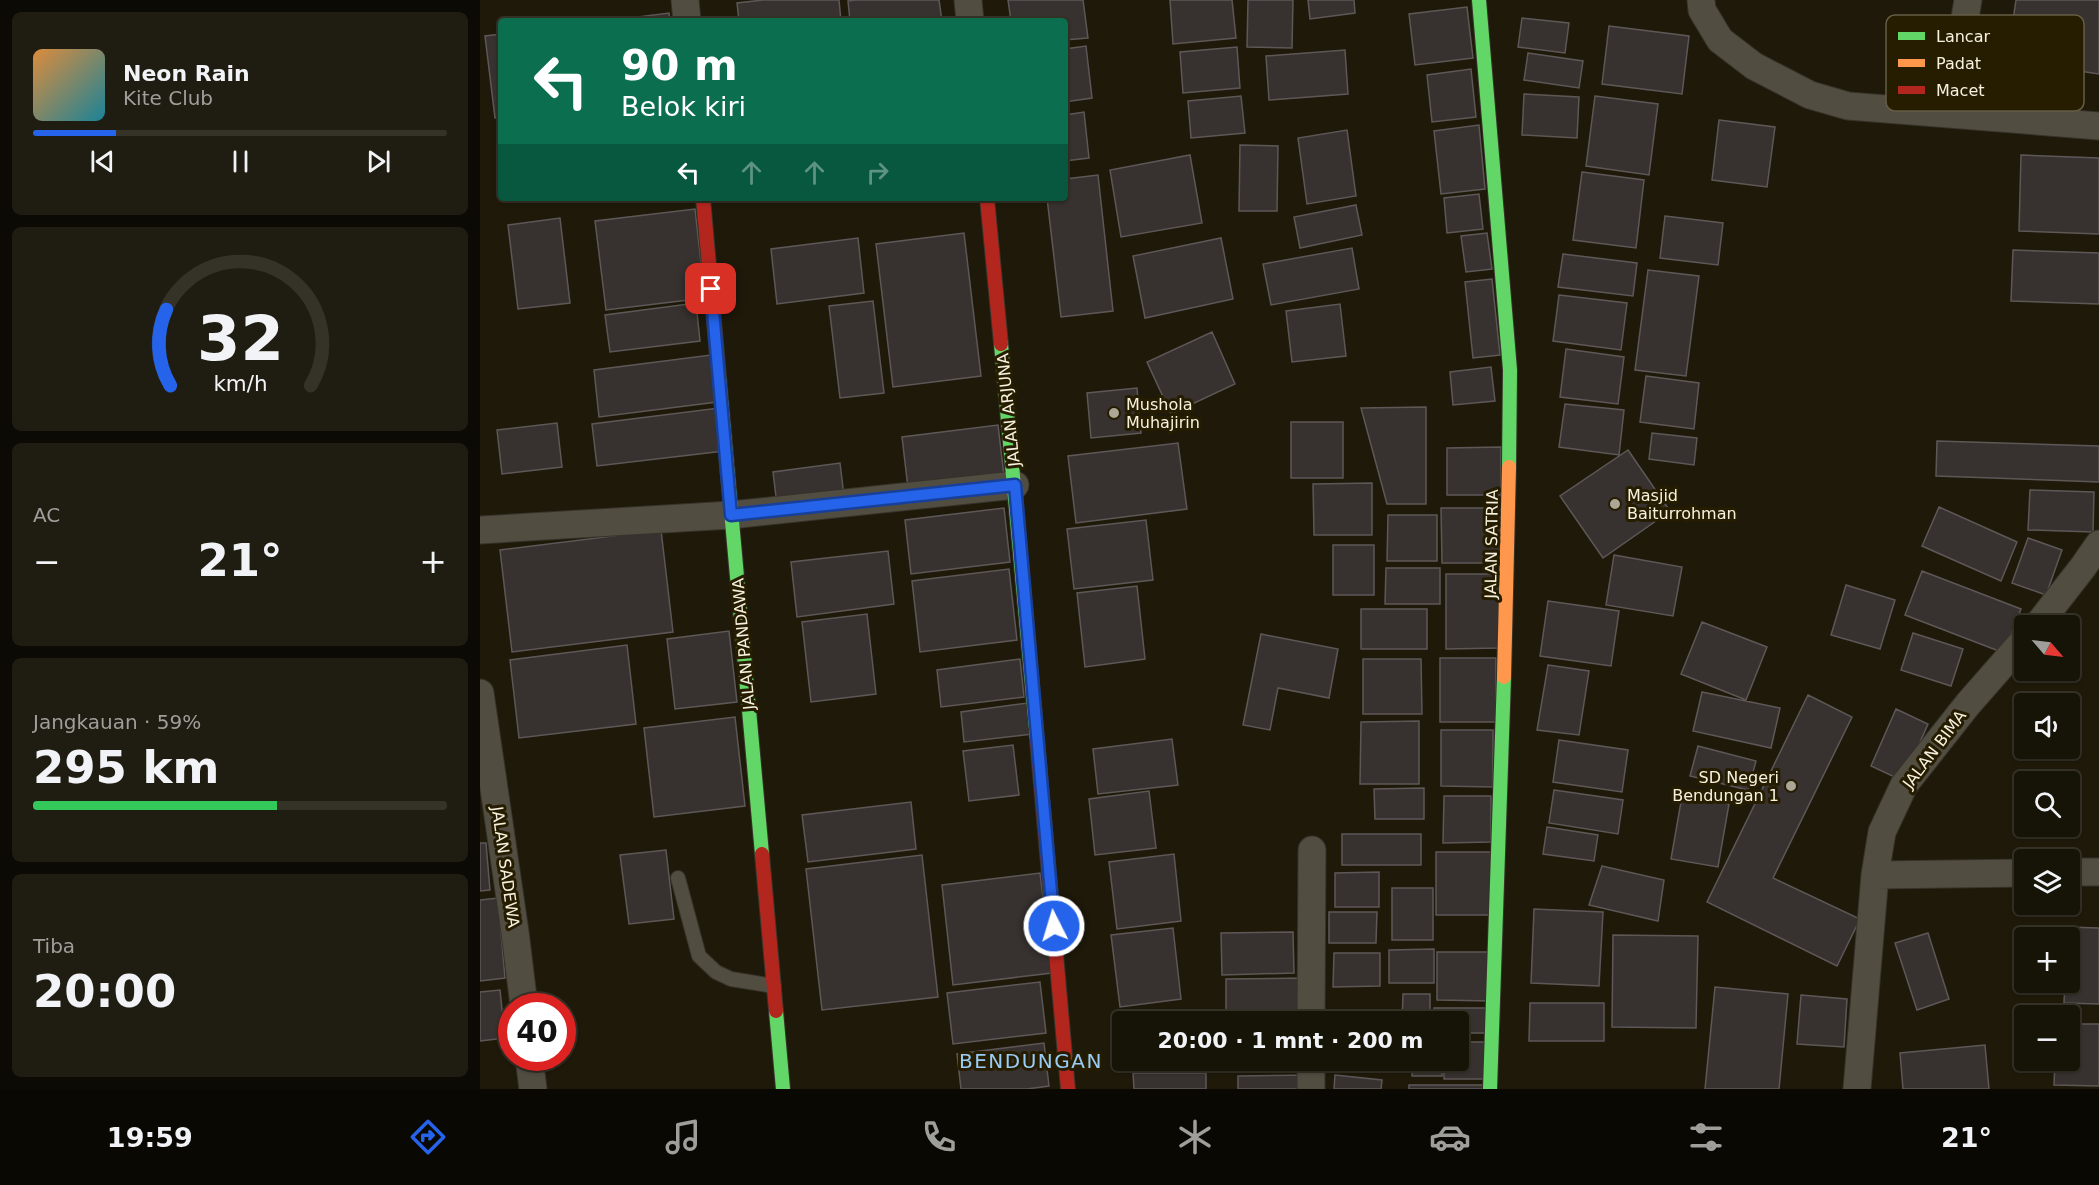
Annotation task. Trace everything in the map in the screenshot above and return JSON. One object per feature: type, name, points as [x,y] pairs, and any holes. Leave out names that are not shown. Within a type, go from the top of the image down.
[{"type":"street","points":[[685,0],[687,18]]},
{"type":"street","points":[[968,0],[970,18]]},
{"type":"street","name":"JALAN SATRIA","points":[[1479,0],[1510,370],[1507,601],[1490,1089]]},
{"type":"street","points":[[1701,0],[1702,10],[1719,40],[1754,66],[1810,95],[1848,106],[1886,109]]},
{"type":"street","points":[[1966,15],[1968,0]]},
{"type":"street","points":[[1911,111],[2099,126]]},
{"type":"street","name":"JALAN PANDAWA","points":[[703,201],[783,1089]]},
{"type":"street","name":"JALAN ARJUNA","points":[[987,201],[1015,485],[1068,1089]]},
{"type":"street","points":[[480,531],[731,515],[1015,485]]},
{"type":"street","points":[[2046,615],[2099,544]]},
{"type":"street","name":"JALAN BIMA","points":[[1857,1089],[1875,875],[1882,832],[1904,785],[1954,721],[2014,652]]},
{"type":"street","name":"JALAN SADEWA","points":[[480,693],[522,993]]},
{"type":"street","points":[[1311,1011],[1312,850]]},
{"type":"street","points":[[2080,872],[2099,872]]},
{"type":"street","points":[[1875,875],[2014,873]]},
{"type":"street","points":[[531,1071],[533,1089]]},
{"type":"street","points":[[1311,1071],[1311,1089]]},
{"type":"lane","points":[[678,878],[699,956],[716,972],[731,979],[774,986]]},
{"type":"building","points":[[763,0],[839,0],[841,18],[739,18],[737,3]]},
{"type":"building","points":[[939,0],[942,18],[850,18],[848,1]]},
{"type":"building","points":[[1008,0],[1083,0],[1088,38],[1068,40],[1068,18],[1011,18]]},
{"type":"building","points":[[1170,0],[1232,0],[1236,38],[1173,44]]},
{"type":"building","points":[[1248,0],[1293,0],[1292,48],[1247,47]]},
{"type":"building","points":[[1308,0],[1354,0],[1355,13],[1310,19]]},
{"type":"building","points":[[2016,0],[2099,0],[2099,74],[2084,72],[2084,15],[2014,15]]},
{"type":"building","points":[[1467,7],[1473,58],[1415,65],[1409,14]]},
{"type":"building","points":[[669,13],[670,18],[630,18]]},
{"type":"building","points":[[1522,18],[1569,23],[1565,53],[1518,47]]},
{"type":"building","points":[[1609,26],[1689,36],[1682,94],[1602,84]]},
{"type":"building","points":[[498,34],[498,118],[495,118],[485,36]]},
{"type":"building","points":[[1086,46],[1092,98],[1068,102],[1068,49]]},
{"type":"building","points":[[1237,47],[1240,88],[1183,93],[1180,52]]},
{"type":"building","points":[[1345,50],[1348,94],[1269,100],[1266,56]]},
{"type":"building","points":[[1528,53],[1583,61],[1579,88],[1524,80]]},
{"type":"building","points":[[1471,69],[1476,117],[1432,122],[1427,75]]},
{"type":"building","points":[[1524,94],[1579,97],[1577,138],[1522,135]]},
{"type":"building","points":[[1241,96],[1245,133],[1191,138],[1188,101]]},
{"type":"building","points":[[1595,96],[1658,104],[1649,175],[1586,166]]},
{"type":"building","points":[[1084,112],[1089,158],[1068,161],[1068,115]]},
{"type":"building","points":[[1719,120],[1775,127],[1767,187],[1712,180]]},
{"type":"building","points":[[1479,125],[1485,189],[1441,194],[1434,131]]},
{"type":"building","points":[[1347,130],[1356,196],[1307,204],[1298,138]]},
{"type":"building","points":[[1240,145],[1278,146],[1277,211],[1239,211]]},
{"type":"building","points":[[1190,155],[1202,223],[1121,237],[1110,170]]},
{"type":"building","points":[[2021,155],[2099,158],[2099,234],[2019,231]]},
{"type":"building","points":[[1582,172],[1644,180],[1636,248],[1573,240]]},
{"type":"building","points":[[1098,175],[1113,311],[1061,317],[1047,201],[1068,201],[1068,179]]},
{"type":"building","points":[[1479,194],[1483,229],[1447,233],[1444,198]]},
{"type":"building","points":[[1356,205],[1362,235],[1300,248],[1294,217]]},
{"type":"building","points":[[695,209],[705,298],[606,310],[595,221]]},
{"type":"building","points":[[1665,216],[1723,223],[1718,265],[1660,258]]},
{"type":"building","points":[[560,218],[570,303],[518,309],[508,225]]},
{"type":"building","points":[[964,233],[981,376],[893,387],[876,244]]},
{"type":"building","points":[[1487,233],[1492,269],[1466,272],[1461,236]]},
{"type":"building","points":[[858,238],[864,293],[777,304],[771,249]]},
{"type":"building","points":[[1221,238],[1233,299],[1145,318],[1133,256]]},
{"type":"building","points":[[1352,248],[1359,289],[1271,305],[1263,264]]},
{"type":"building","points":[[2013,250],[2099,253],[2099,304],[2011,301]]},
{"type":"building","points":[[1563,254],[1637,263],[1633,296],[1558,287]]},
{"type":"building","points":[[1648,270],[1699,276],[1686,376],[1635,370]]},
{"type":"building","points":[[1492,279],[1500,355],[1473,358],[1465,282]]},
{"type":"building","points":[[1559,295],[1627,303],[1621,350],[1553,341]]},
{"type":"building","points":[[873,301],[884,393],[840,398],[829,306]]},
{"type":"building","points":[[696,303],[700,341],[610,352],[605,315]]},
{"type":"building","points":[[1340,304],[1346,356],[1292,362],[1286,311]]},
{"type":"building","points":[[1212,332],[1235,384],[1171,414],[1147,362]]},
{"type":"building","points":[[1566,349],[1624,357],[1618,404],[1560,397]]},
{"type":"building","points":[[711,355],[717,402],[599,417],[594,370]]},
{"type":"building","points":[[1491,367],[1495,401],[1453,405],[1450,372]]},
{"type":"building","points":[[1646,376],[1699,383],[1694,429],[1640,422]]},
{"type":"building","name":"Mushola Muhajirin","points":[[1137,388],[1141,433],[1091,438],[1087,393]]},
{"type":"building","points":[[1565,404],[1624,410],[1619,455],[1559,447]]},
{"type":"building","points":[[1426,407],[1426,504],[1387,504],[1361,408]]},
{"type":"building","points":[[719,408],[724,451],[597,466],[592,424]]},
{"type":"building","points":[[1291,422],[1343,422],[1343,478],[1291,478]]},
{"type":"building","points":[[557,423],[562,467],[502,474],[497,430]]},
{"type":"building","points":[[998,425],[1004,476],[908,488],[902,437]]},
{"type":"building","points":[[1652,433],[1697,438],[1694,465],[1649,459]]},
{"type":"building","points":[[1937,441],[2099,446],[2099,482],[1936,476]]},
{"type":"building","points":[[1178,443],[1187,509],[1076,523],[1068,456]]},
{"type":"building","points":[[1501,447],[1501,495],[1447,495],[1447,448]]},
{"type":"building","name":"Masjid Baiturrohman","points":[[1628,450],[1670,511],[1603,558],[1560,496]]},
{"type":"building","points":[[840,463],[844,496],[777,505],[773,472]]},
{"type":"building","points":[[1372,483],[1372,535],[1314,535],[1313,484]]},
{"type":"building","points":[[2030,490],[2094,492],[2093,532],[2028,530]]},
{"type":"building","points":[[1939,507],[2017,542],[2001,581],[1922,546]]},
{"type":"building","points":[[1004,508],[1010,562],[911,574],[905,520]]},
{"type":"building","points":[[1441,508],[1501,508],[1501,563],[1442,563]]},
{"type":"building","points":[[1388,515],[1437,515],[1437,561],[1387,561]]},
{"type":"building","points":[[1146,520],[1153,580],[1074,589],[1067,529]]},
{"type":"building","points":[[661,530],[673,632],[512,652],[500,550]]},
{"type":"building","points":[[2028,538],[2062,550],[2046,595],[2012,583]]},
{"type":"building","points":[[1333,545],[1374,545],[1374,595],[1333,595]]},
{"type":"building","points":[[888,551],[894,604],[797,617],[791,562]]},
{"type":"building","points":[[1614,555],[1682,567],[1673,616],[1606,605]]},
{"type":"building","points":[[1386,568],[1440,568],[1440,604],[1385,604]]},
{"type":"building","points":[[1009,569],[1017,640],[920,652],[912,581]]},
{"type":"building","points":[[1922,571],[2021,609],[2019,615],[2014,615],[2014,627],[2004,653],[1905,615]]},
{"type":"building","points":[[1446,574],[1500,574],[1500,648],[1446,649]]},
{"type":"building","points":[[1846,585],[1895,600],[1880,649],[1831,635]]},
{"type":"building","points":[[1137,586],[1145,659],[1085,667],[1077,593]]},
{"type":"building","points":[[1548,601],[1619,611],[1611,666],[1540,656]]},
{"type":"building","points":[[1361,609],[1427,609],[1427,649],[1361,649]]},
{"type":"building","points":[[867,614],[876,694],[811,702],[802,622]]},
{"type":"building","points":[[1702,622],[1767,647],[1746,700],[1681,674]]},
{"type":"building","points":[[729,631],[737,702],[675,709],[667,639]]},
{"type":"building","points":[[1913,633],[1963,649],[1951,686],[1901,670]]},
{"type":"building","points":[[1261,634],[1338,649],[1329,698],[1278,688],[1270,730],[1243,725]]},
{"type":"building","points":[[627,645],[636,724],[519,738],[510,660]]},
{"type":"building","points":[[1440,658],[1496,658],[1496,722],[1440,722]]},
{"type":"building","points":[[1020,659],[1024,697],[941,707],[937,670]]},
{"type":"building","points":[[1363,659],[1421,659],[1422,714],[1363,714]]},
{"type":"building","points":[[1548,665],[1589,671],[1579,735],[1537,730]]},
{"type":"building","points":[[1702,692],[1780,708],[1771,748],[1693,731]]},
{"type":"building","name":"SD Negeri Bendungan 1","points":[[1808,695],[1852,717],[1773,878],[1860,919],[1837,966],[1707,902]]},
{"type":"building","points":[[1028,703],[1032,734],[964,742],[961,712]]},
{"type":"building","points":[[1896,709],[1928,724],[1903,781],[1871,766]]},
{"type":"building","points":[[735,717],[745,806],[654,817],[644,728]]},
{"type":"building","points":[[1419,721],[1419,784],[1360,784],[1361,722]]},
{"type":"building","points":[[1441,730],[1493,730],[1493,787],[1441,786]]},
{"type":"building","points":[[1172,739],[1178,785],[1098,794],[1093,749]]},
{"type":"building","points":[[1559,740],[1628,750],[1622,792],[1553,782]]},
{"type":"building","points":[[1013,745],[1019,795],[969,801],[963,751]]},
{"type":"building","points":[[1698,746],[1756,761],[1748,790],[1690,776]]},
{"type":"building","points":[[1424,788],[1424,819],[1375,819],[1374,789]]},
{"type":"building","points":[[1554,790],[1623,800],[1618,834],[1549,823]]},
{"type":"building","points":[[1149,791],[1156,848],[1095,855],[1089,799]]},
{"type":"building","points":[[1444,796],[1491,796],[1491,842],[1443,843]]},
{"type":"building","points":[[1682,796],[1729,804],[1718,867],[1671,859]]},
{"type":"building","points":[[911,802],[916,849],[808,862],[802,815]]},
{"type":"building","points":[[1547,827],[1598,835],[1594,861],[1543,854]]},
{"type":"building","points":[[1342,834],[1421,834],[1421,865],[1342,865]]},
{"type":"building","points":[[480,843],[486,843],[490,890],[480,891]]},
{"type":"building","points":[[666,850],[674,919],[629,924],[620,855]]},
{"type":"building","points":[[1436,852],[1492,852],[1492,915],[1436,915]]},
{"type":"building","points":[[1174,854],[1181,921],[1117,929],[1109,862]]},
{"type":"building","points":[[922,855],[938,997],[822,1010],[806,869]]},
{"type":"building","points":[[1602,866],[1664,880],[1658,921],[1589,905]]},
{"type":"building","points":[[1379,872],[1379,907],[1335,907],[1335,873]]},
{"type":"building","points":[[1040,873],[1052,973],[953,985],[942,885]]},
{"type":"building","points":[[1392,888],[1433,888],[1433,940],[1392,940]]},
{"type":"building","points":[[498,898],[505,978],[480,981],[480,900]]},
{"type":"building","points":[[1534,909],[1603,912],[1599,986],[1531,983]]},
{"type":"building","points":[[1329,912],[1377,912],[1376,943],[1329,943]]},
{"type":"building","points":[[2080,927],[2099,928],[2099,1004],[2064,1003],[2064,993],[2080,993]]},
{"type":"building","points":[[1173,928],[1181,999],[1120,1007],[1111,935]]},
{"type":"building","points":[[1293,932],[1294,973],[1222,975],[1221,933]]},
{"type":"building","points":[[1928,933],[1949,999],[1917,1010],[1895,943]]},
{"type":"building","points":[[1613,935],[1698,936],[1696,1028],[1612,1027]]},
{"type":"building","points":[[1434,949],[1434,983],[1389,983],[1389,950]]},
{"type":"building","points":[[1437,952],[1491,952],[1492,1001],[1437,1000]]},
{"type":"building","points":[[1334,953],[1380,953],[1380,986],[1333,987]]},
{"type":"building","points":[[1308,978],[1308,1011],[1226,1011],[1226,979]]},
{"type":"building","points":[[1040,982],[1046,1033],[953,1044],[947,993]]},
{"type":"building","points":[[1715,987],[1788,994],[1779,1089],[1705,1089]]},
{"type":"building","points":[[500,990],[500,993],[498,993],[498,1039],[480,1041],[480,992]]},
{"type":"building","points":[[1403,994],[1430,994],[1430,1011],[1402,1011]]},
{"type":"building","points":[[1801,995],[1847,999],[1844,1047],[1797,1044]]},
{"type":"building","points":[[1530,1003],[1604,1003],[1604,1041],[1529,1041]]},
{"type":"building","points":[[1434,1008],[1491,1008],[1491,1033],[1469,1033],[1469,1011],[1434,1011]]},
{"type":"building","points":[[2080,1024],[2099,1024],[2099,1086],[2054,1085],[2055,1071],[2080,1071]]},
{"type":"building","points":[[1469,1042],[1486,1042],[1487,1079],[1444,1079],[1444,1071],[1469,1071]]},
{"type":"building","points":[[1044,1043],[1049,1086],[1027,1089],[961,1089],[957,1054]]},
{"type":"building","points":[[1985,1045],[1989,1089],[1903,1089],[1900,1053]]},
{"type":"building","points":[[1412,1071],[1442,1071],[1442,1076],[1412,1076]]},
{"type":"building","points":[[1133,1073],[1206,1073],[1206,1089],[1134,1089]]},
{"type":"building","points":[[1309,1075],[1309,1089],[1238,1089],[1238,1076]]},
{"type":"building","points":[[1335,1075],[1382,1080],[1381,1089],[1334,1089]]},
{"type":"building","points":[[1409,1085],[1485,1085],[1485,1089],[1409,1089]]},
{"type":"traffic: fast","points":[[1479,0],[1510,370],[1509,467]]},
{"type":"traffic: fast","points":[[1001,344],[1037,740]]},
{"type":"traffic: fast","points":[[719,377],[762,854]]},
{"type":"traffic: fast","points":[[1490,1089],[1504,677]]},
{"type":"traffic: fast","points":[[776,1011],[783,1089]]},
{"type":"traffic: slow","points":[[1504,677],[1509,467]]},
{"type":"traffic: jam","points":[[703,201],[719,377]]},
{"type":"traffic: jam","points":[[987,201],[1001,344]]},
{"type":"traffic: jam","points":[[1037,740],[1068,1089]]},
{"type":"traffic: jam","points":[[762,854],[776,1011]]},
{"type":"place","name":"Mushola Muhajirin","points":[[1114,413]]},
{"type":"place","name":"Masjid Baiturrohman","points":[[1615,504]]},
{"type":"place","name":"SD Negeri Bendungan 1","points":[[1791,786]]},
{"type":"district","name":"BENDUNGAN","points":[[1031,1061]]},
{"type":"route","points":[[711,289],[731,515],[1015,485],[1054,926]]}]
